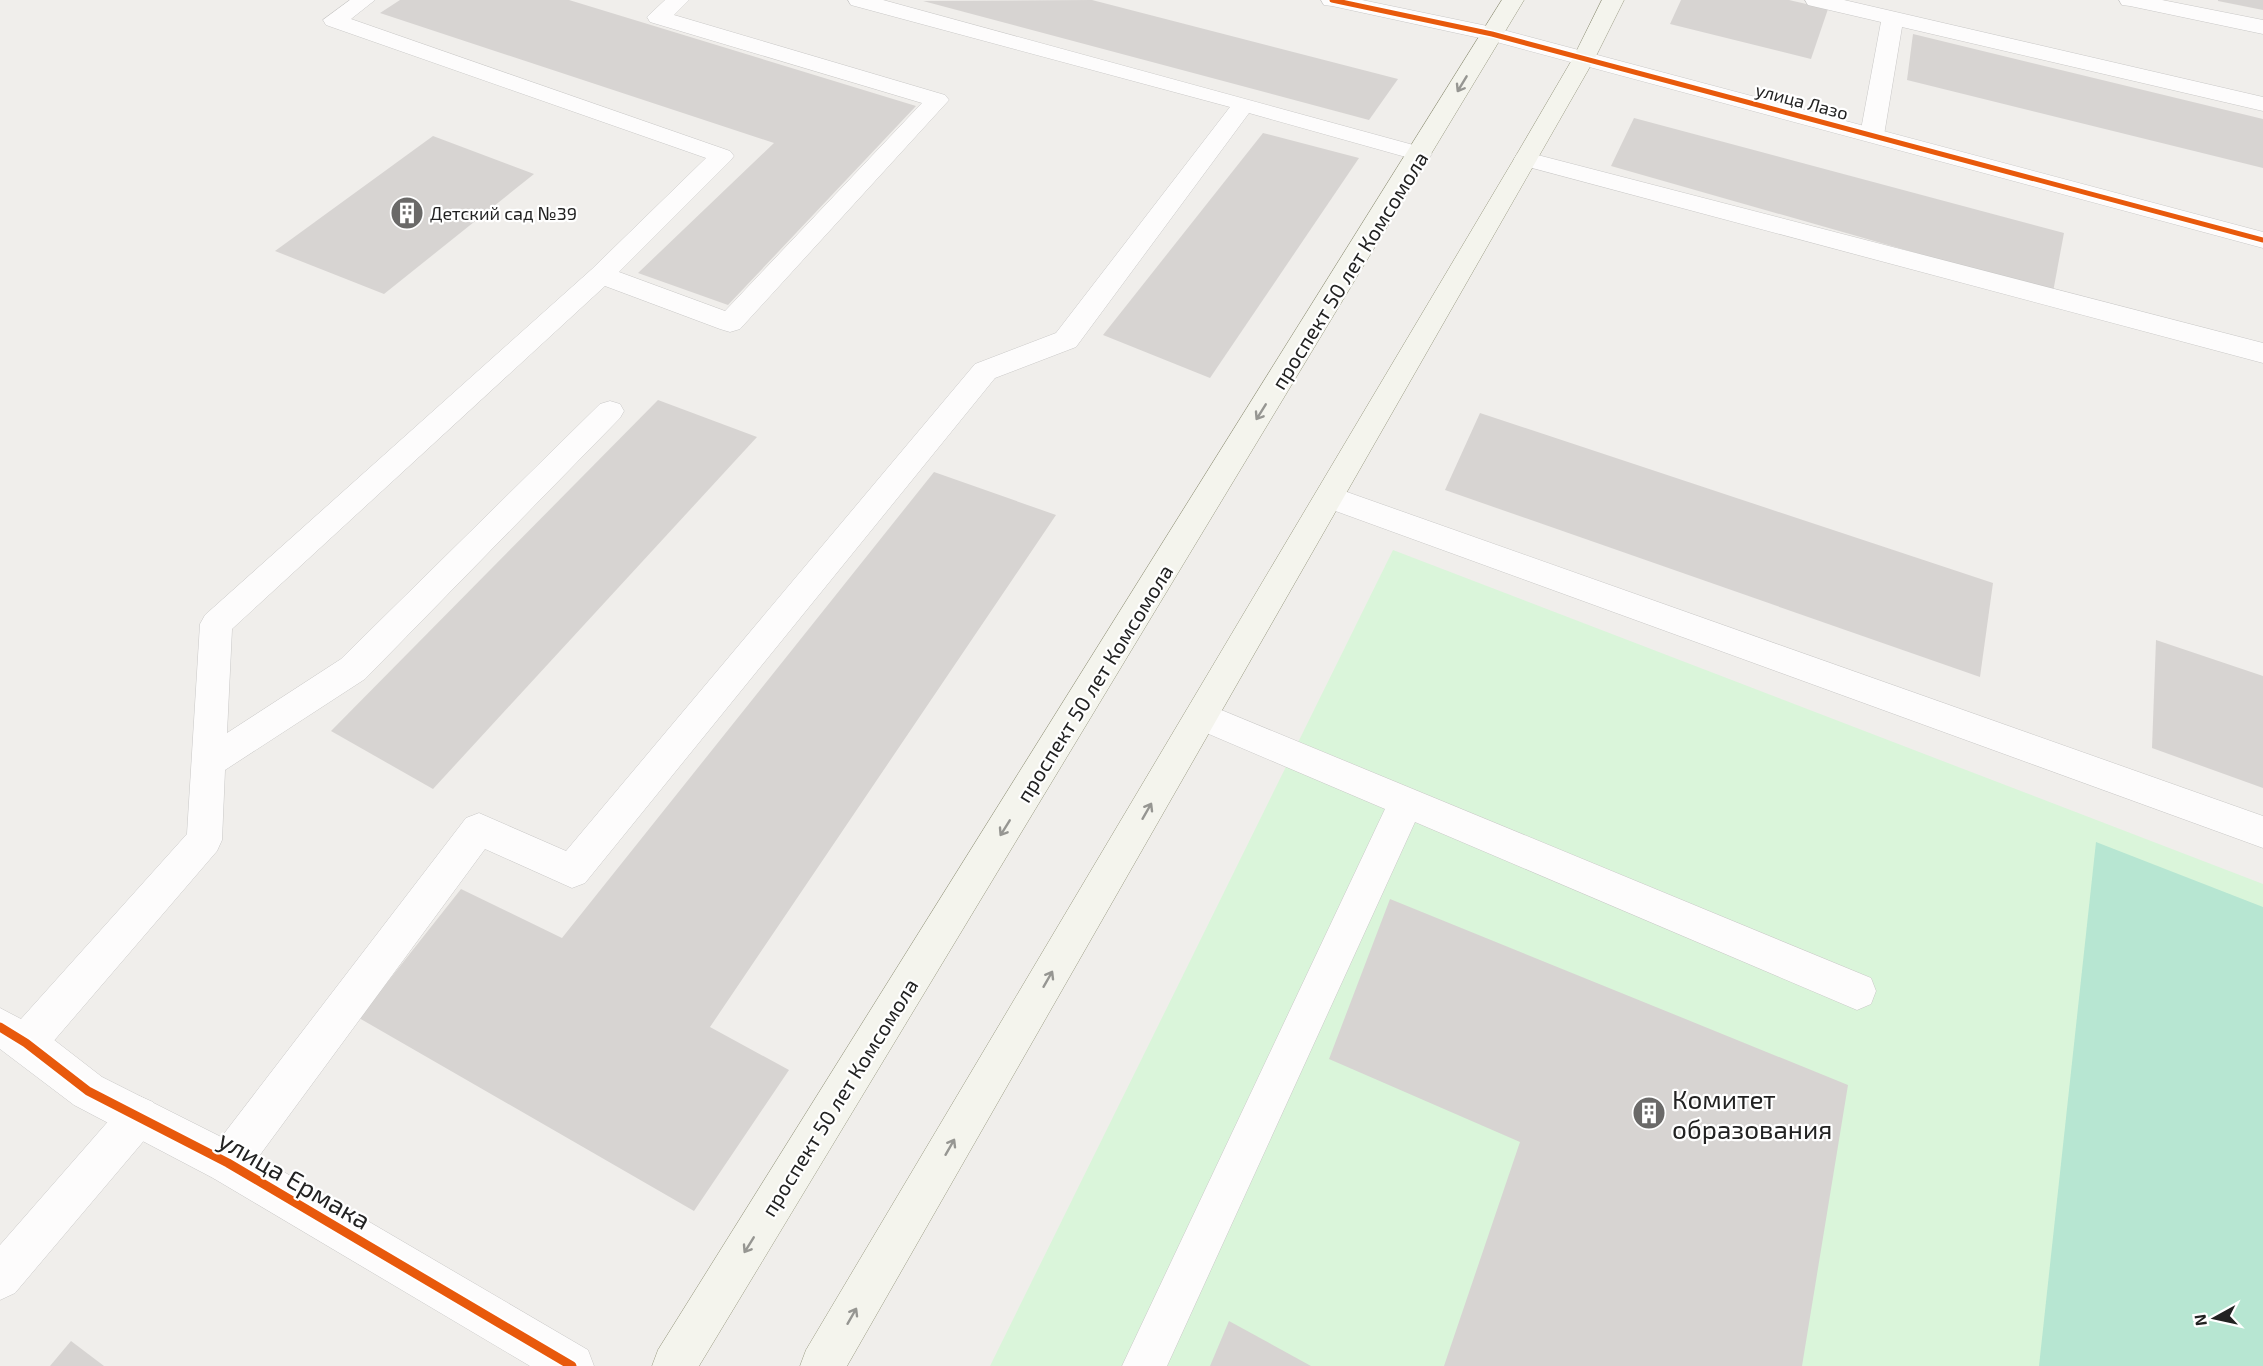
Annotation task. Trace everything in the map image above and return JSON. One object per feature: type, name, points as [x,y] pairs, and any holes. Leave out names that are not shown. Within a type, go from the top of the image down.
[{"type":"main road","name":"проспект 50 лет Комсомола","points":[[674,1366],[1513,0]]},
{"type":"main road","points":[[822,1366],[1526,159],[1584,58],[1613,0]]},
{"type":"street","points":[[13,1035],[204,840],[216,624],[602,275],[722,156],[334,20],[364,0]]},
{"type":"street","points":[[602,275],[729,323],[937,100],[658,16],[678,0]]},
{"type":"street","points":[[859,0],[1420,154]]},
{"type":"street","name":"улица Лазо","points":[[1332,0],[1492,34],[2263,240]]},
{"type":"street","points":[[1816,0],[2263,104]]},
{"type":"street","points":[[2130,0],[2263,27]]},
{"type":"street","points":[[1872,135],[1893,18]]},
{"type":"street","points":[[228,1164],[479,829],[572,871],[985,371],[1066,340],[1244,104]]},
{"type":"street","points":[[1526,159],[2263,353]]},
{"type":"street","points":[[208,763],[353,669],[610,411]]},
{"type":"street","points":[[1330,496],[2263,832]]},
{"type":"street","points":[[1202,716],[1857,992]]},
{"type":"street","points":[[1144,1366],[1406,802]]},
{"type":"street","name":"улица Ермака","points":[[13,1035],[88,1091],[228,1164],[572,1366]]},
{"type":"street","points":[[0,1278],[139,1116]]},
{"type":"green space","points":[[1393,550],[2263,884],[2263,1366],[990,1366]]},
{"type":"green space","points":[[2096,842],[2263,907],[2263,1366],[2039,1366]]},
{"type":"building","points":[[400,0],[569,0],[916,106],[728,305],[638,273],[774,143],[380,13]]},
{"type":"building","points":[[1092,0],[1398,79],[1369,120],[923,1]]},
{"type":"building","points":[[1681,0],[1789,0],[1828,9],[1811,59],[1670,24]]},
{"type":"building","points":[[2263,0],[2263,10],[2218,1]]},
{"type":"building","points":[[1913,34],[2263,119],[2263,168],[1907,80]]},
{"type":"building","points":[[1634,118],[2064,233],[2053,292],[1611,166]]},
{"type":"building","points":[[1263,133],[1359,158],[1210,378],[1103,335]]},
{"type":"building","name":"Детский сад №39","points":[[433,136],[534,174],[384,294],[275,251]]},
{"type":"building","points":[[658,400],[757,437],[433,789],[331,731]]},
{"type":"building","points":[[1480,413],[1993,583],[1980,677],[1445,490]]},
{"type":"building","points":[[934,472],[1056,515],[710,1027],[789,1070],[694,1211],[359,1018],[461,889],[562,938]]},
{"type":"building","points":[[2156,640],[2263,676],[2263,788],[2152,748]]},
{"type":"building","name":"Комитет образования","points":[[1390,899],[1848,1085],[1802,1366],[1444,1366],[1520,1142],[1329,1059]]},
{"type":"building","points":[[1229,1321],[1311,1366],[1210,1366]]},
{"type":"building","points":[[71,1341],[104,1366],[50,1366]]},
{"type":"cycle path","points":[[1332,0],[1492,34],[2263,240]]},
{"type":"cycle path","points":[[0,1027],[26,1043],[88,1091],[228,1163],[572,1366]]},
{"type":"place","name":"Детский сад №39","points":[[407,213]]},
{"type":"place","name":"Комитет образования","points":[[1649,1113]]}]
